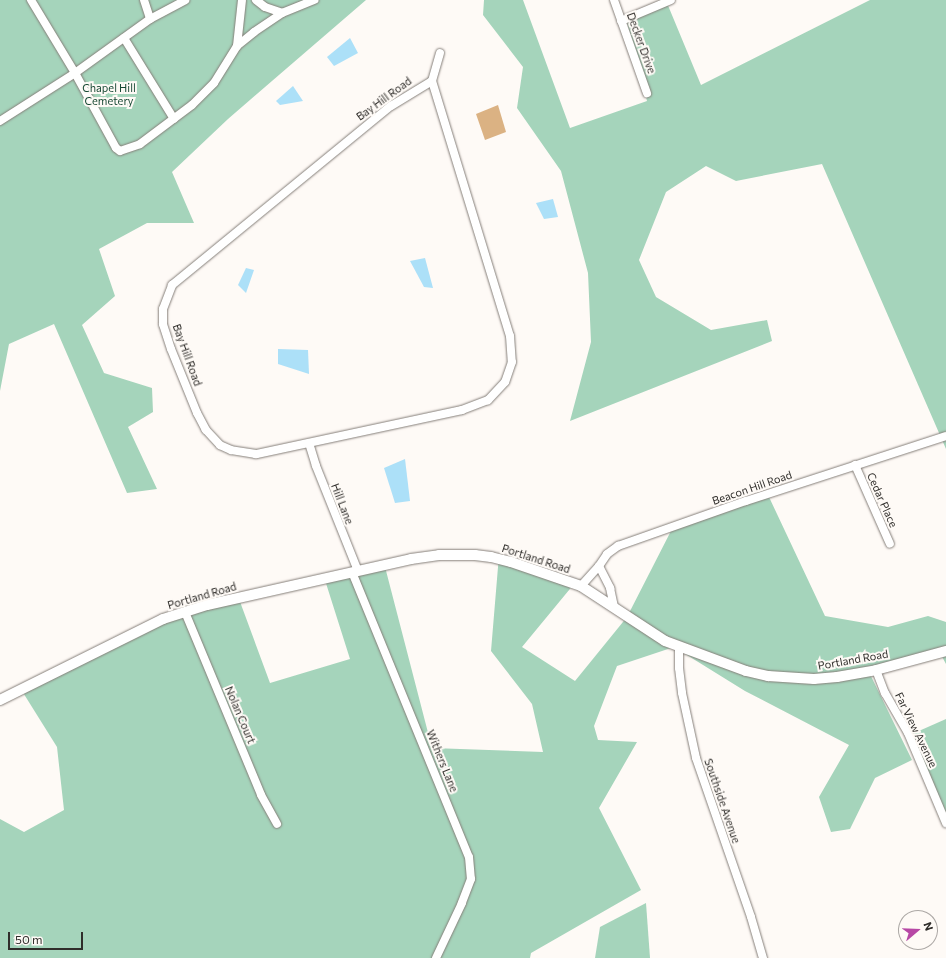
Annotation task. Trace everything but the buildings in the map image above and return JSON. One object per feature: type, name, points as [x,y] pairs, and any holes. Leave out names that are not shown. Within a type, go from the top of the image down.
[{"type":"street","points":[[31,0],[75,73],[116,148],[120,151],[140,144],[192,105],[209,89],[224,69],[237,46],[254,32],[282,13],[315,0]]},
{"type":"street","points":[[144,0],[150,19]]},
{"type":"street","points":[[0,121],[75,73],[150,19],[185,0]]},
{"type":"street","points":[[237,46],[242,0]]},
{"type":"street","points":[[256,0],[265,7],[282,13]]},
{"type":"street","name":"Decker Drive","points":[[614,0],[648,93]]},
{"type":"street","points":[[622,21],[671,0]]},
{"type":"street","points":[[124,38],[174,119]]},
{"type":"street","points":[[432,81],[440,53]]},
{"type":"street","name":"Bay Hill Road","points":[[432,81],[510,336],[512,362],[510,372],[498,392],[488,400],[475,406],[309,443],[256,454],[231,450],[220,445],[212,438],[197,413],[171,349],[162,318],[166,298],[172,284],[194,266],[391,106],[432,81]]},
{"type":"street","name":"Beacon Hill Road","points":[[581,586],[599,566],[607,554],[623,544],[746,501],[946,436]]},
{"type":"street","name":"Hill Lane","points":[[309,443],[355,571]]},
{"type":"street","name":"Cedar Place","points":[[855,466],[890,544]]},
{"type":"street","name":"Portland Road","points":[[0,700],[151,625],[186,612],[207,605],[355,571],[425,557],[475,555],[511,562],[581,586],[665,641],[746,671],[785,678],[814,679],[876,670],[946,652]]},
{"type":"street","points":[[599,566],[610,588],[614,607]]},
{"type":"street","name":"Withers Lane","points":[[355,571],[469,857],[471,879],[462,904],[436,958]]},
{"type":"street","name":"Nolan Court","points":[[186,612],[261,795],[277,824]]},
{"type":"street","name":"Southside Avenue","points":[[679,647],[679,668],[682,693],[696,758],[751,917],[763,958]]},
{"type":"street","name":"Far View Avenue","points":[[876,670],[885,693],[908,733],[946,823]]},
{"type":"green space","name":"Chapel Hill Cemetery","points":[[0,0],[366,0],[228,119],[172,172],[194,223],[147,223],[99,249],[115,296],[82,325],[104,373],[152,388],[153,412],[128,427],[157,489],[127,493],[54,324],[9,344],[0,391]]},
{"type":"green space","points":[[484,0],[523,0],[570,128],[647,101],[627,22],[667,3],[701,85],[870,0],[946,0],[946,449],[822,164],[736,181],[706,166],[666,192],[639,260],[656,297],[711,330],[767,320],[772,341],[570,421],[591,342],[588,273],[561,171],[517,108],[523,67],[483,15]]},
{"type":"green space","points":[[769,497],[825,616],[888,627],[928,616],[946,622],[946,664],[940,653],[868,670],[912,760],[875,778],[850,829],[831,832],[819,797],[849,745],[745,691],[674,647],[617,666],[594,726],[598,740],[637,742],[599,808],[641,890],[531,953],[530,958],[0,958],[0,819],[24,832],[64,810],[57,747],[22,691],[172,614],[239,599],[270,683],[350,659],[324,577],[384,563],[432,748],[543,752],[532,704],[491,651],[499,555],[574,584],[522,647],[575,681],[627,617],[673,527]]},
{"type":"green space","points":[[946,719],[946,811],[944,812],[912,734]]},
{"type":"green space","points":[[646,903],[650,958],[595,958],[600,927]]},
{"type":"water","points":[[350,38],[358,53],[334,66],[327,57]]},
{"type":"water","points":[[293,86],[303,101],[280,105],[276,101]]},
{"type":"water","points":[[553,199],[558,217],[544,219],[536,203]]},
{"type":"water","points":[[425,258],[433,288],[424,287],[410,261]]},
{"type":"water","points":[[246,268],[254,270],[246,293],[238,285]]},
{"type":"water","points":[[278,349],[308,350],[309,374],[278,364]]},
{"type":"water","points":[[405,459],[410,501],[395,503],[384,468]]}]
